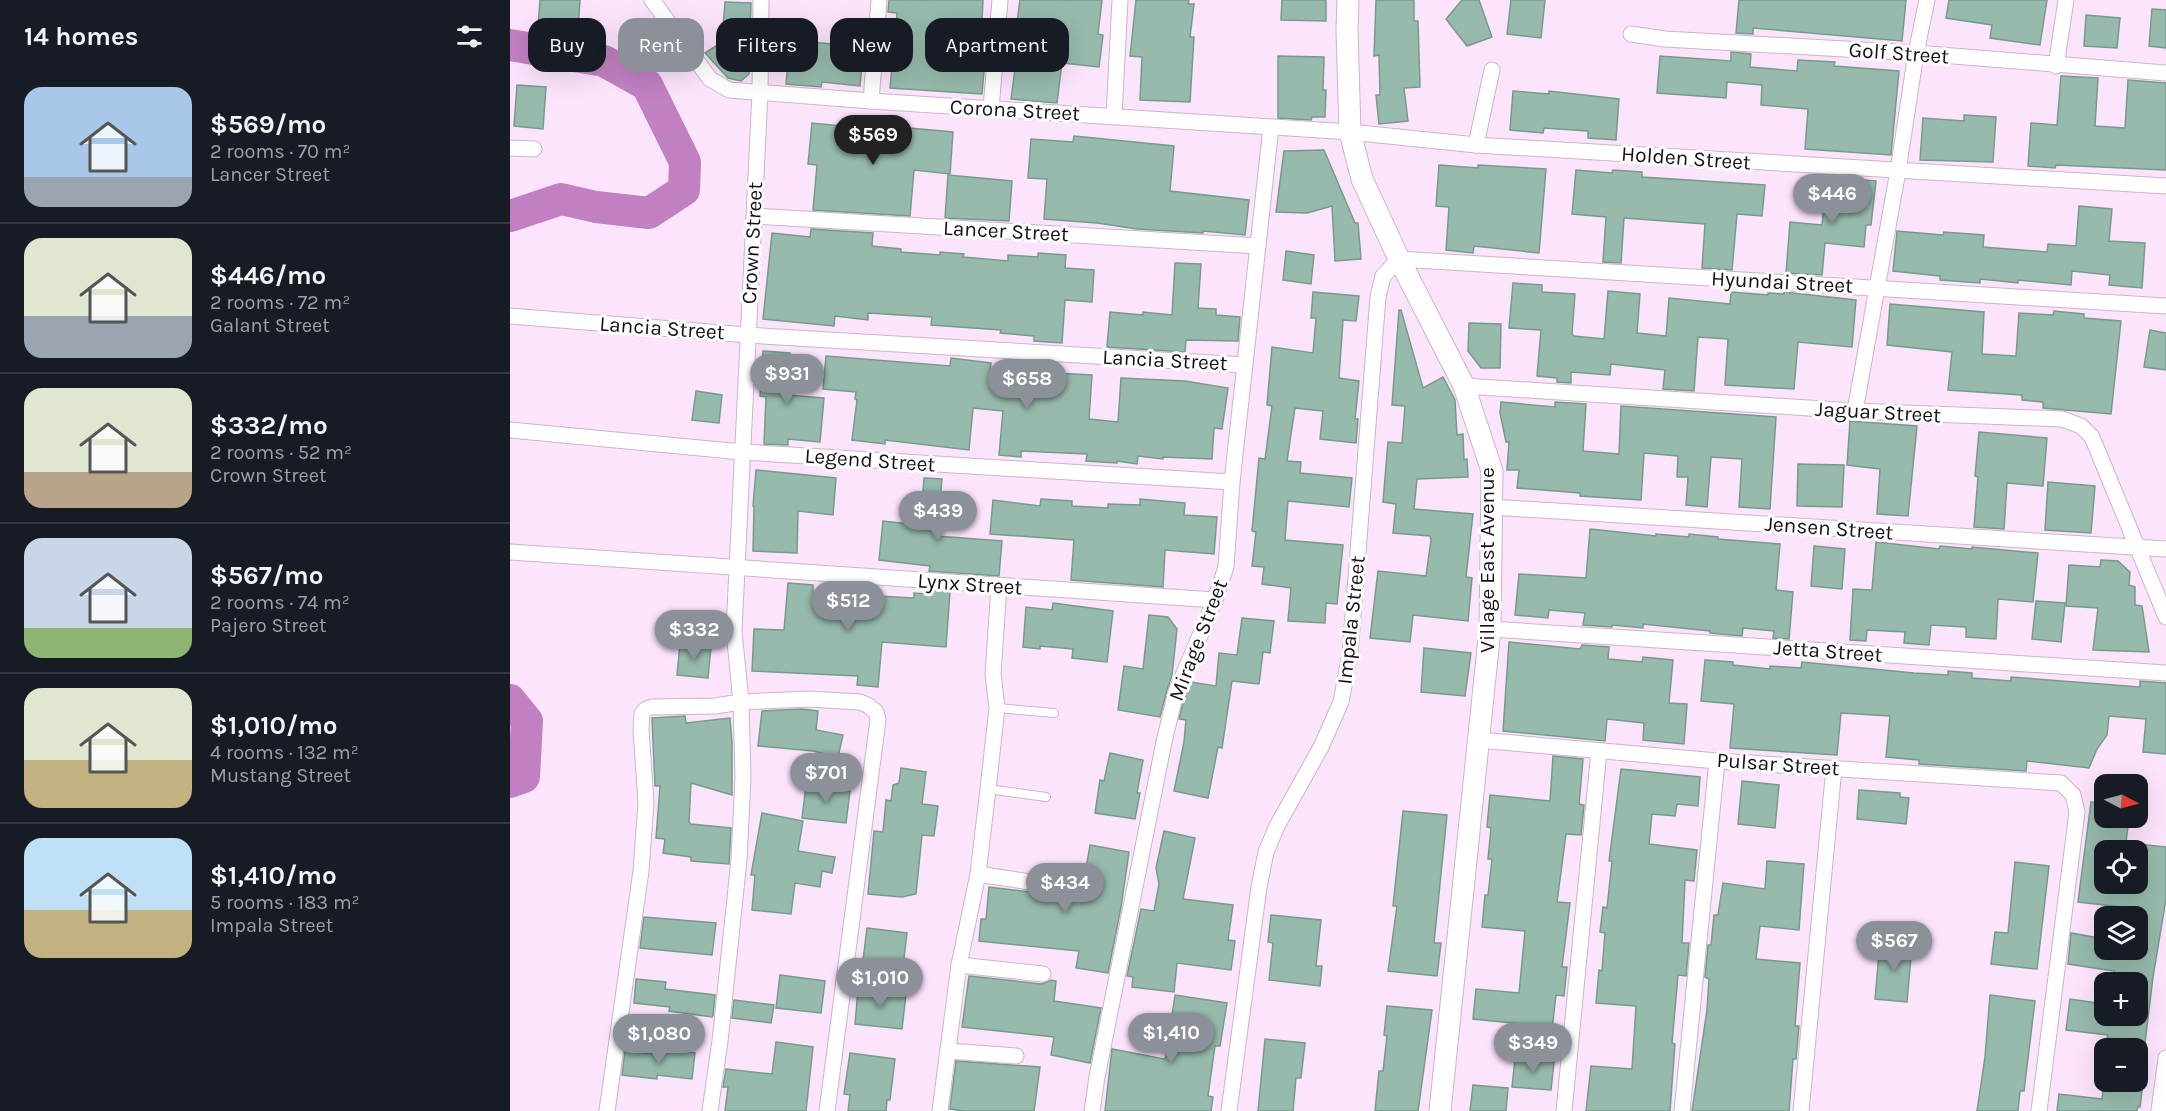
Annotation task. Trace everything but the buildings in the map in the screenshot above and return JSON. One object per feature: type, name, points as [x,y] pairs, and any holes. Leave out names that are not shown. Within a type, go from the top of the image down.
[{"type":"street","name":"Corona Street","points":[[652,0],[710,79],[729,90],[1350,132]]},
{"type":"street","name":"Crown Street","points":[[710,1111],[720,1041],[739,860],[742,778],[741,702],[734,631],[762,0]]},
{"type":"street","points":[[871,101],[879,0]]},
{"type":"street","points":[[991,109],[1000,0]]},
{"type":"street","points":[[1114,116],[1120,0]]},
{"type":"street","name":"Village East Avenue","points":[[1348,0],[1350,132],[1362,179],[1399,259],[1464,386],[1492,471],[1490,629],[1440,1111]]},
{"type":"street","points":[[1855,411],[1927,0]]},
{"type":"street","points":[[2056,66],[2066,0]]},
{"type":"street","name":"Golf Street","points":[[1631,34],[1665,39],[1916,53],[2166,73]]},
{"type":"street","points":[[1476,145],[1492,70]]},
{"type":"street","name":"Mirage Street","points":[[1092,1111],[1166,732],[1176,692],[1215,600],[1226,567],[1232,482],[1271,127]]},
{"type":"street","name":"Holden Street","points":[[1350,132],[1476,145],[2166,186]]},
{"type":"street","points":[[510,148],[534,149]]},
{"type":"street","name":"Lancer Street","points":[[754,216],[1258,246]]},
{"type":"street","name":"Hyundai Street","points":[[1399,259],[2166,306]]},
{"type":"street","name":"Impala Street","points":[[1229,1111],[1259,887],[1266,852],[1277,826],[1321,747],[1341,702],[1350,654],[1378,297],[1383,276],[1399,259]]},
{"type":"street","name":"Lancia Street","points":[[510,316],[747,335],[1245,365]]},
{"type":"street","name":"Jaguar Street","points":[[1464,386],[1855,411],[2062,419],[2081,426],[2092,437],[2166,617]]},
{"type":"street","name":"Legend Street","points":[[510,430],[742,452],[1232,482]]},
{"type":"street","name":"Jensen Street","points":[[1491,507],[2166,549]]},
{"type":"street","name":"Lynx Street","points":[[510,552],[1215,600]]},
{"type":"street","points":[[940,1111],[959,965],[978,874],[988,789],[997,708],[993,674],[999,586]]},
{"type":"street","name":"Jetta Street","points":[[1490,629],[2166,673]]},
{"type":"street","points":[[607,1111],[641,870],[646,802],[642,714],[646,709],[652,707],[715,706],[741,702],[808,699],[860,702],[876,712],[878,720],[827,1111]]},
{"type":"street","name":"Pulsar Street","points":[[1479,740],[1717,761],[2061,783],[2073,795],[2076,812],[2039,1111]]},
{"type":"street","points":[[1564,1111],[1599,751]]},
{"type":"street","points":[[1682,1111],[1717,761]]},
{"type":"street","points":[[1801,1111],[1834,768]]},
{"type":"street","points":[[978,874],[1037,883]]},
{"type":"street","points":[[959,965],[1043,974]]},
{"type":"street","points":[[948,1051],[1016,1056]]},
{"type":"street","points":[[2159,1111],[2166,1058]]},
{"type":"lane","points":[[997,708],[1054,713]]},
{"type":"lane","points":[[988,789],[1046,797]]},
{"type":"waterway","points":[[510,45],[604,61],[647,85],[685,162],[684,190],[649,213],[596,207],[561,199],[510,216]]},
{"type":"waterway","points":[[510,700],[527,721],[524,777],[510,782]]}]
